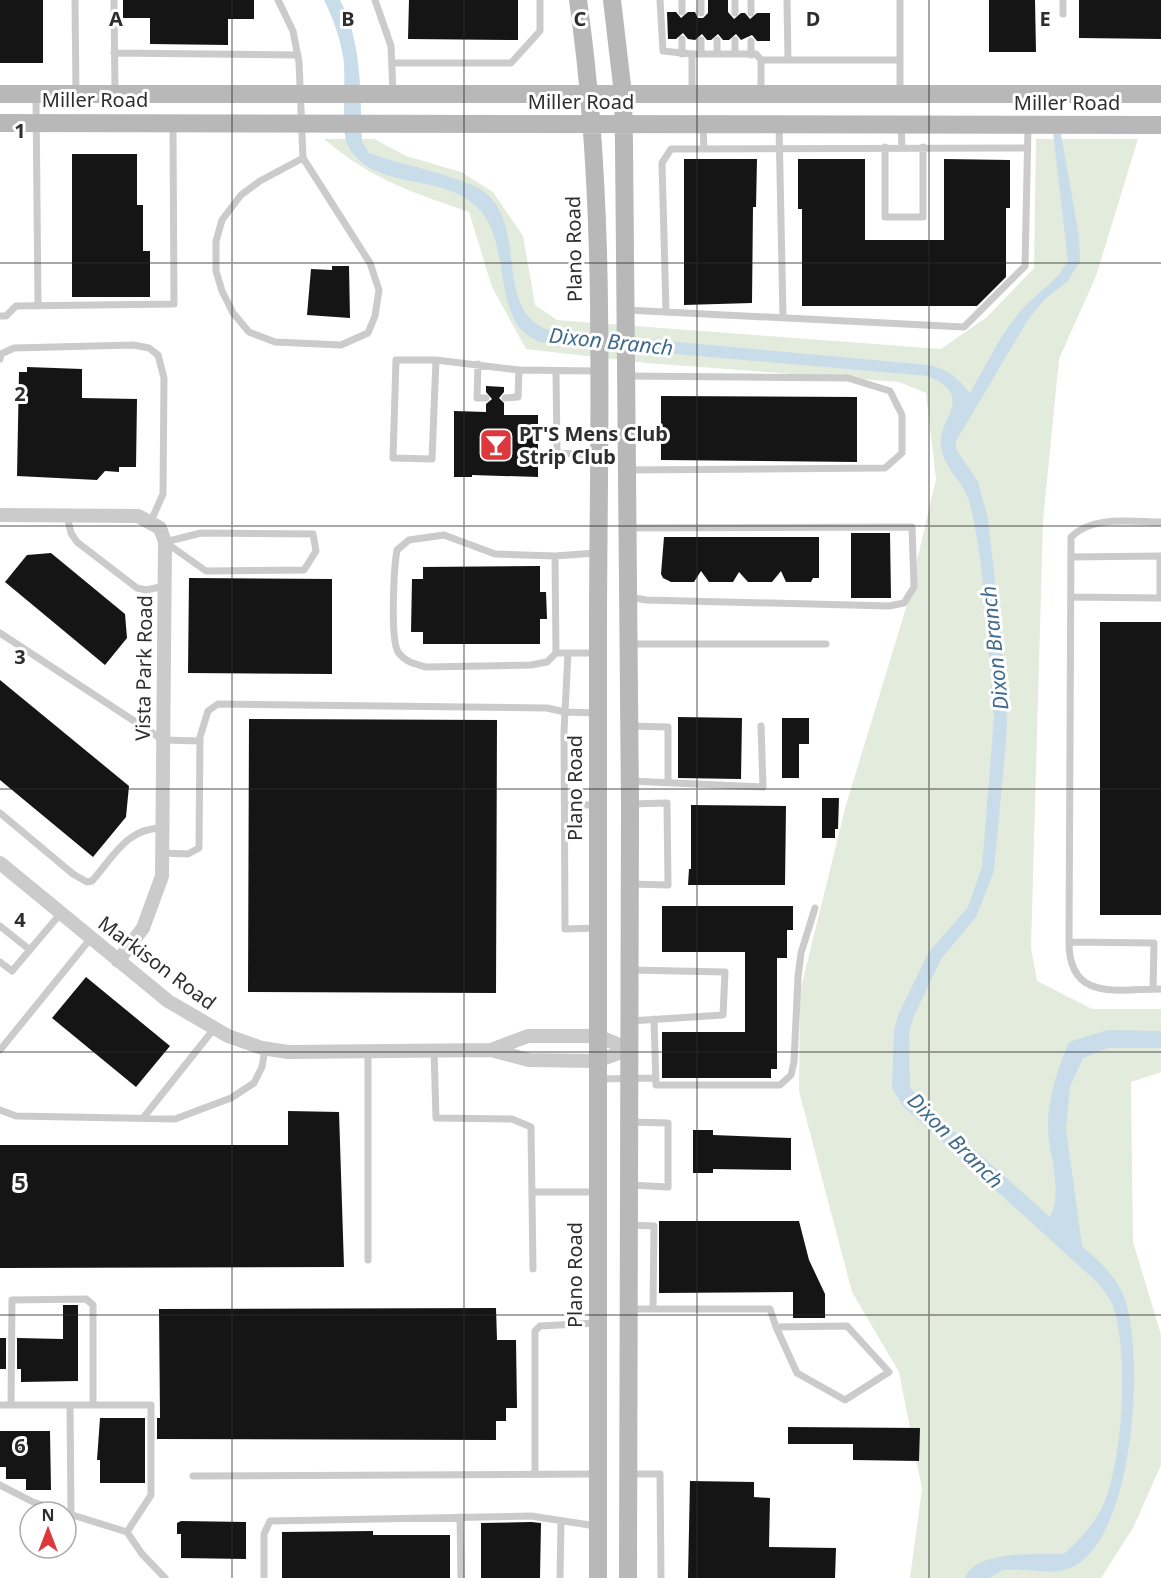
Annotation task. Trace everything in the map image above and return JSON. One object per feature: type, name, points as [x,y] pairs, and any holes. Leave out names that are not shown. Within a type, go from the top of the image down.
[{"type":"main road","name":"Plano Road","points":[[578,0],[595,174],[598,351],[598,1578]]},
{"type":"main road","points":[[612,0],[623,94],[626,310],[630,781],[628,1578]]},
{"type":"main road","name":"Miller Road","points":[[0,94],[1161,94]]},
{"type":"main road","points":[[900,94],[901,124]]},
{"type":"main road","name":"Miller Road","points":[[0,123],[1161,125]]},
{"type":"main road","points":[[599,455],[627,470]]},
{"type":"main road","points":[[598,713],[629,720]]},
{"type":"main road","points":[[598,1474],[628,1474]]},
{"type":"street","points":[[0,515],[138,516],[151,521],[160,528],[165,542]]},
{"type":"street","name":"Vista Park Road","points":[[118,961],[143,928],[162,876],[165,542]]},
{"type":"street","name":"Markison Road","points":[[0,863],[168,1001],[213,1030],[265,1048],[288,1052],[491,1050],[529,1060],[597,1061],[630,1050]]},
{"type":"street","name":"Markison Road","points":[[491,1050],[528,1036],[597,1036],[630,1050]]},
{"type":"lane","points":[[75,0],[76,94]]},
{"type":"lane","points":[[114,0],[115,94]]},
{"type":"lane","points":[[278,0],[293,31],[309,95],[303,158],[370,263],[379,290],[375,316],[368,333],[341,345],[275,342],[249,332],[233,314],[216,271],[216,241],[222,220],[242,195],[260,181],[303,158]]},
{"type":"lane","points":[[375,0],[392,46],[387,95]]},
{"type":"lane","points":[[392,63],[511,63],[540,31],[540,0]]},
{"type":"lane","points":[[660,0],[663,51],[682,54],[756,54],[761,60],[761,94]]},
{"type":"lane","points":[[682,0],[682,12]]},
{"type":"lane","points":[[701,0],[701,12]]},
{"type":"lane","points":[[735,0],[735,12]]},
{"type":"lane","points":[[751,0],[751,13]]},
{"type":"lane","points":[[787,0],[788,60]]},
{"type":"lane","points":[[900,0],[900,94]]},
{"type":"lane","points":[[1063,0],[1063,14]]},
{"type":"lane","points":[[682,39],[682,54]]},
{"type":"lane","points":[[701,40],[701,54]]},
{"type":"lane","points":[[717,40],[717,54]]},
{"type":"lane","points":[[735,40],[735,54]]},
{"type":"lane","points":[[751,40],[751,55]]},
{"type":"lane","points":[[114,53],[298,55]]},
{"type":"lane","points":[[692,54],[692,94]]},
{"type":"lane","points":[[761,60],[900,60]]},
{"type":"lane","points":[[36,94],[38,306]]},
{"type":"lane","points":[[0,316],[6,316],[16,306],[174,304],[173,123]]},
{"type":"lane","points":[[901,124],[902,147]]},
{"type":"lane","points":[[703,125],[704,149]]},
{"type":"lane","points":[[779,125],[783,317]]},
{"type":"lane","points":[[626,310],[964,327],[1025,266],[1028,126]]},
{"type":"lane","points":[[885,147],[885,217],[923,217],[923,147]]},
{"type":"lane","points":[[666,311],[662,163],[671,149],[1027,148]]},
{"type":"lane","points":[[0,359],[2,354],[14,348],[133,345],[149,348],[158,355],[164,378],[163,494],[151,521]]},
{"type":"lane","points":[[436,360],[432,459],[393,458],[396,360],[436,360],[519,370],[598,371]]},
{"type":"lane","points":[[478,364],[477,398],[486,398]]},
{"type":"lane","points":[[505,398],[518,397],[519,370]]},
{"type":"lane","points":[[556,371],[557,453],[599,455]]},
{"type":"lane","points":[[626,376],[848,378],[890,391],[902,415],[902,453],[885,468],[627,470]]},
{"type":"lane","points":[[67,516],[71,532],[77,542],[137,588],[146,590],[165,586]]},
{"type":"lane","points":[[1070,942],[1154,943],[1157,989],[1100,989],[1085,984],[1070,962],[1070,942],[1071,597],[1071,537],[1088,525],[1112,522],[1161,522]]},
{"type":"lane","points":[[628,528],[912,527],[914,587],[904,603],[889,606],[646,600],[628,597]]},
{"type":"lane","points":[[201,533],[313,534],[316,551],[304,570],[206,571],[165,542],[201,533]]},
{"type":"lane","points":[[598,553],[555,556],[495,554],[444,535],[409,540],[397,550],[395,634],[398,651],[403,657],[409,663],[426,667],[531,665],[547,662],[556,653],[598,653]]},
{"type":"lane","points":[[555,556],[556,653]]},
{"type":"lane","points":[[1071,556],[1161,556],[1160,598],[1071,597]]},
{"type":"lane","points":[[0,633],[163,741],[200,741]]},
{"type":"lane","points":[[628,644],[826,644]]},
{"type":"lane","points":[[568,653],[565,712],[565,929],[598,928]]},
{"type":"lane","points":[[162,853],[188,854],[199,848],[202,724],[208,711],[218,704],[547,708],[565,712],[598,713]]},
{"type":"lane","points":[[629,720],[668,727],[668,782]]},
{"type":"lane","points":[[630,781],[763,787],[761,726]]},
{"type":"lane","points":[[630,804],[667,803],[668,885],[630,884]]},
{"type":"lane","points":[[565,805],[598,805]]},
{"type":"lane","points":[[0,813],[73,874],[87,882],[92,881],[134,834],[149,828],[162,828]]},
{"type":"lane","points":[[654,1019],[656,1085],[780,1085],[786,1081],[794,1062],[795,1007],[801,953],[814,908]]},
{"type":"lane","points":[[0,962],[12,971],[61,913]]},
{"type":"lane","points":[[0,926],[30,950]]},
{"type":"lane","points":[[0,1050],[92,938]]},
{"type":"lane","points":[[630,970],[725,972],[723,1015],[630,1021]]},
{"type":"lane","points":[[143,1118],[213,1030]]},
{"type":"lane","points":[[0,1110],[16,1116],[175,1119],[231,1098],[254,1083],[262,1067],[265,1048]]},
{"type":"lane","points":[[434,1050],[436,1118],[512,1119],[531,1126],[533,1269]]},
{"type":"lane","points":[[368,1051],[368,1260]]},
{"type":"lane","points":[[597,1079],[656,1078]]},
{"type":"lane","points":[[630,1122],[668,1122],[668,1186],[630,1185]]},
{"type":"lane","points":[[532,1191],[598,1191]]},
{"type":"lane","points":[[629,1225],[654,1226],[653,1309]]},
{"type":"lane","points":[[11,1405],[12,1300],[86,1299],[93,1305],[93,1405]]},
{"type":"lane","points":[[629,1309],[770,1309],[776,1327],[797,1373],[844,1400],[890,1372],[847,1326],[776,1327]]},
{"type":"lane","points":[[535,1474],[535,1331],[540,1326],[598,1323]]},
{"type":"lane","points":[[0,1405],[151,1405],[151,1495],[127,1532]]},
{"type":"lane","points":[[67,1500],[70,1405]]},
{"type":"lane","points":[[193,1476],[598,1474]]},
{"type":"lane","points":[[628,1474],[660,1474],[661,1578]]},
{"type":"lane","points":[[0,1485],[29,1500]]},
{"type":"lane","points":[[78,1516],[127,1532],[142,1554],[165,1578]]},
{"type":"lane","points":[[264,1578],[264,1534],[270,1521],[531,1516],[598,1527]]},
{"type":"lane","points":[[460,1517],[461,1578]]},
{"type":"lane","points":[[560,1578],[561,1521]]},
{"type":"green space","points":[[324,139],[374,139],[406,156],[461,172],[493,192],[523,236],[535,305],[557,320],[941,349],[987,317],[1034,268],[1036,139],[1138,139],[1096,276],[1059,359],[1043,521],[1031,948],[1037,981],[1092,1009],[1161,1009],[1161,1072],[1131,1082],[1133,1242],[1161,1335],[1161,1465],[1133,1528],[1101,1578],[910,1578],[922,1489],[899,1372],[852,1292],[799,1091],[800,992],[846,805],[906,608],[936,479],[926,393],[899,382],[647,363],[526,349],[492,287],[469,212],[392,183],[341,153]]},
{"type":"water","name":"Dixon Branch","points":[[324,0],[340,0],[353,34],[359,70],[362,142],[369,153],[449,176],[487,194],[499,209],[506,227],[521,305],[532,320],[548,330],[928,365],[952,374],[970,393],[1011,323],[1024,307],[1058,275],[1068,260],[1053,134],[1061,134],[1079,236],[1080,261],[1068,281],[1045,299],[1029,318],[956,441],[956,449],[978,482],[988,519],[1000,624],[1007,721],[994,871],[976,917],[941,959],[913,1018],[909,1033],[910,1086],[918,1099],[1050,1217],[1054,1207],[1056,1186],[1048,1131],[1049,1108],[1057,1074],[1069,1042],[1108,1030],[1161,1031],[1161,1048],[1108,1048],[1083,1058],[1070,1087],[1066,1129],[1082,1246],[1108,1271],[1123,1294],[1131,1330],[1134,1364],[1129,1443],[1122,1482],[1111,1518],[1096,1546],[1076,1565],[1068,1569],[1050,1572],[1013,1569],[1004,1570],[988,1578],[965,1578],[971,1569],[981,1562],[994,1558],[1024,1554],[1064,1554],[1088,1530],[1101,1509],[1111,1481],[1116,1457],[1122,1404],[1121,1350],[1113,1306],[1098,1283],[903,1106],[892,1088],[894,1030],[898,1015],[929,952],[968,907],[982,867],[994,718],[986,610],[980,557],[970,504],[964,489],[943,456],[941,448],[941,437],[953,401],[950,392],[943,384],[928,376],[539,342],[531,337],[520,329],[511,312],[506,297],[498,249],[487,220],[477,207],[462,196],[446,189],[374,170],[360,160],[348,146],[344,129],[343,56],[340,41]]},
{"type":"building","points":[[0,0],[43,0],[43,63],[0,63]]},
{"type":"building","points":[[123,0],[254,0],[254,19],[228,19],[228,45],[150,44],[150,18],[123,18]]},
{"type":"building","points":[[409,0],[518,0],[518,40],[408,39]]},
{"type":"building","points":[[708,0],[728,0],[728,12],[734,19],[741,13],[745,13],[750,19],[757,13],[770,13],[770,41],[757,41],[752,35],[741,40],[736,34],[729,40],[723,40],[718,34],[711,40],[707,40],[702,34],[695,40],[688,39],[683,33],[676,39],[668,39],[667,12],[676,12],[681,18],[688,12],[695,12],[698,18],[703,18],[708,13]]},
{"type":"building","points":[[989,0],[1035,0],[1036,52],[989,52]]},
{"type":"building","points":[[1079,0],[1161,0],[1161,39],[1079,38]]},
{"type":"building","points":[[72,154],[137,154],[137,205],[143,205],[143,251],[150,251],[150,297],[72,297]]},
{"type":"building","points":[[684,159],[757,159],[756,207],[753,207],[752,303],[684,305]]},
{"type":"building","points":[[798,159],[865,159],[865,240],[944,240],[944,159],[1010,160],[1010,208],[1006,208],[1006,277],[977,306],[802,306],[802,209],[798,209]]},
{"type":"building","points":[[332,266],[349,266],[350,318],[307,315],[311,269],[332,270]]},
{"type":"building","points":[[27,367],[82,369],[82,398],[137,399],[136,467],[119,467],[119,472],[105,471],[97,480],[17,476],[19,372],[27,372]]},
{"type":"building","name":"PT'S Mens Club Strip Club","points":[[486,386],[504,387],[504,392],[499,398],[504,403],[504,415],[538,415],[538,477],[472,475],[472,477],[454,477],[454,411],[486,412],[486,404],[492,399],[486,392]]},
{"type":"building","points":[[661,396],[857,397],[857,462],[661,460]]},
{"type":"building","points":[[851,533],[890,533],[891,598],[851,598]]},
{"type":"building","points":[[664,537],[819,537],[819,578],[813,578],[811,582],[786,582],[781,571],[772,582],[748,582],[739,572],[733,582],[709,582],[701,571],[694,582],[671,582],[663,578],[661,574]]},
{"type":"building","points":[[51,553],[125,614],[127,638],[105,665],[5,582],[27,555]]},
{"type":"building","points":[[540,566],[540,592],[546,592],[547,619],[540,619],[540,644],[423,644],[423,632],[411,632],[412,579],[423,579],[423,567]]},
{"type":"building","points":[[189,578],[332,579],[332,674],[188,673]]},
{"type":"building","points":[[1100,622],[1161,622],[1161,915],[1100,915]]},
{"type":"building","points":[[0,680],[129,786],[126,817],[93,857],[0,780]]},
{"type":"building","points":[[678,717],[742,718],[741,779],[678,778]]},
{"type":"building","points":[[782,718],[809,718],[809,744],[799,744],[799,778],[782,778]]},
{"type":"building","points":[[249,719],[497,720],[496,993],[248,992]]},
{"type":"building","points":[[822,798],[839,798],[838,829],[835,829],[835,838],[822,838]]},
{"type":"building","points":[[691,805],[786,806],[785,885],[688,885],[689,869],[691,869]]},
{"type":"building","points":[[662,906],[793,906],[793,930],[787,930],[787,958],[777,958],[777,1069],[771,1069],[771,1078],[662,1078],[662,1032],[745,1032],[745,952],[662,952]]},
{"type":"building","points":[[86,977],[170,1046],[136,1087],[52,1018]]},
{"type":"building","points":[[288,1111],[339,1112],[344,1267],[0,1268],[0,1145],[288,1145]]},
{"type":"building","points":[[693,1130],[713,1130],[713,1135],[791,1138],[791,1170],[713,1169],[713,1173],[693,1173]]},
{"type":"building","points":[[659,1221],[799,1221],[809,1260],[825,1294],[825,1318],[793,1318],[793,1292],[659,1293]]},
{"type":"building","points":[[63,1305],[78,1305],[78,1381],[21,1382],[21,1369],[17,1369],[17,1338],[63,1339]]},
{"type":"building","points":[[496,1308],[497,1340],[516,1340],[517,1408],[506,1408],[506,1421],[496,1421],[496,1440],[157,1439],[157,1418],[160,1418],[159,1309]]},
{"type":"building","points":[[0,1338],[6,1338],[6,1369],[0,1369]]},
{"type":"building","points":[[100,1418],[145,1418],[145,1483],[100,1483],[100,1460],[97,1460]]},
{"type":"building","points":[[788,1427],[920,1428],[919,1461],[853,1460],[853,1444],[788,1444]]},
{"type":"building","points":[[0,1431],[50,1431],[51,1490],[26,1490],[26,1479],[6,1479],[6,1467],[0,1467]]},
{"type":"building","points":[[690,1481],[754,1482],[754,1497],[770,1498],[769,1547],[836,1548],[835,1578],[688,1578]]},
{"type":"building","points":[[181,1521],[246,1522],[246,1559],[181,1558],[181,1534],[177,1534],[177,1523]]},
{"type":"building","points":[[481,1523],[541,1523],[540,1578],[481,1578]]},
{"type":"building","points":[[373,1531],[373,1535],[450,1535],[450,1578],[282,1578],[282,1532]]},
{"type":"place","name":"PT'S Mens Club Strip Club","points":[[496,445]]}]
